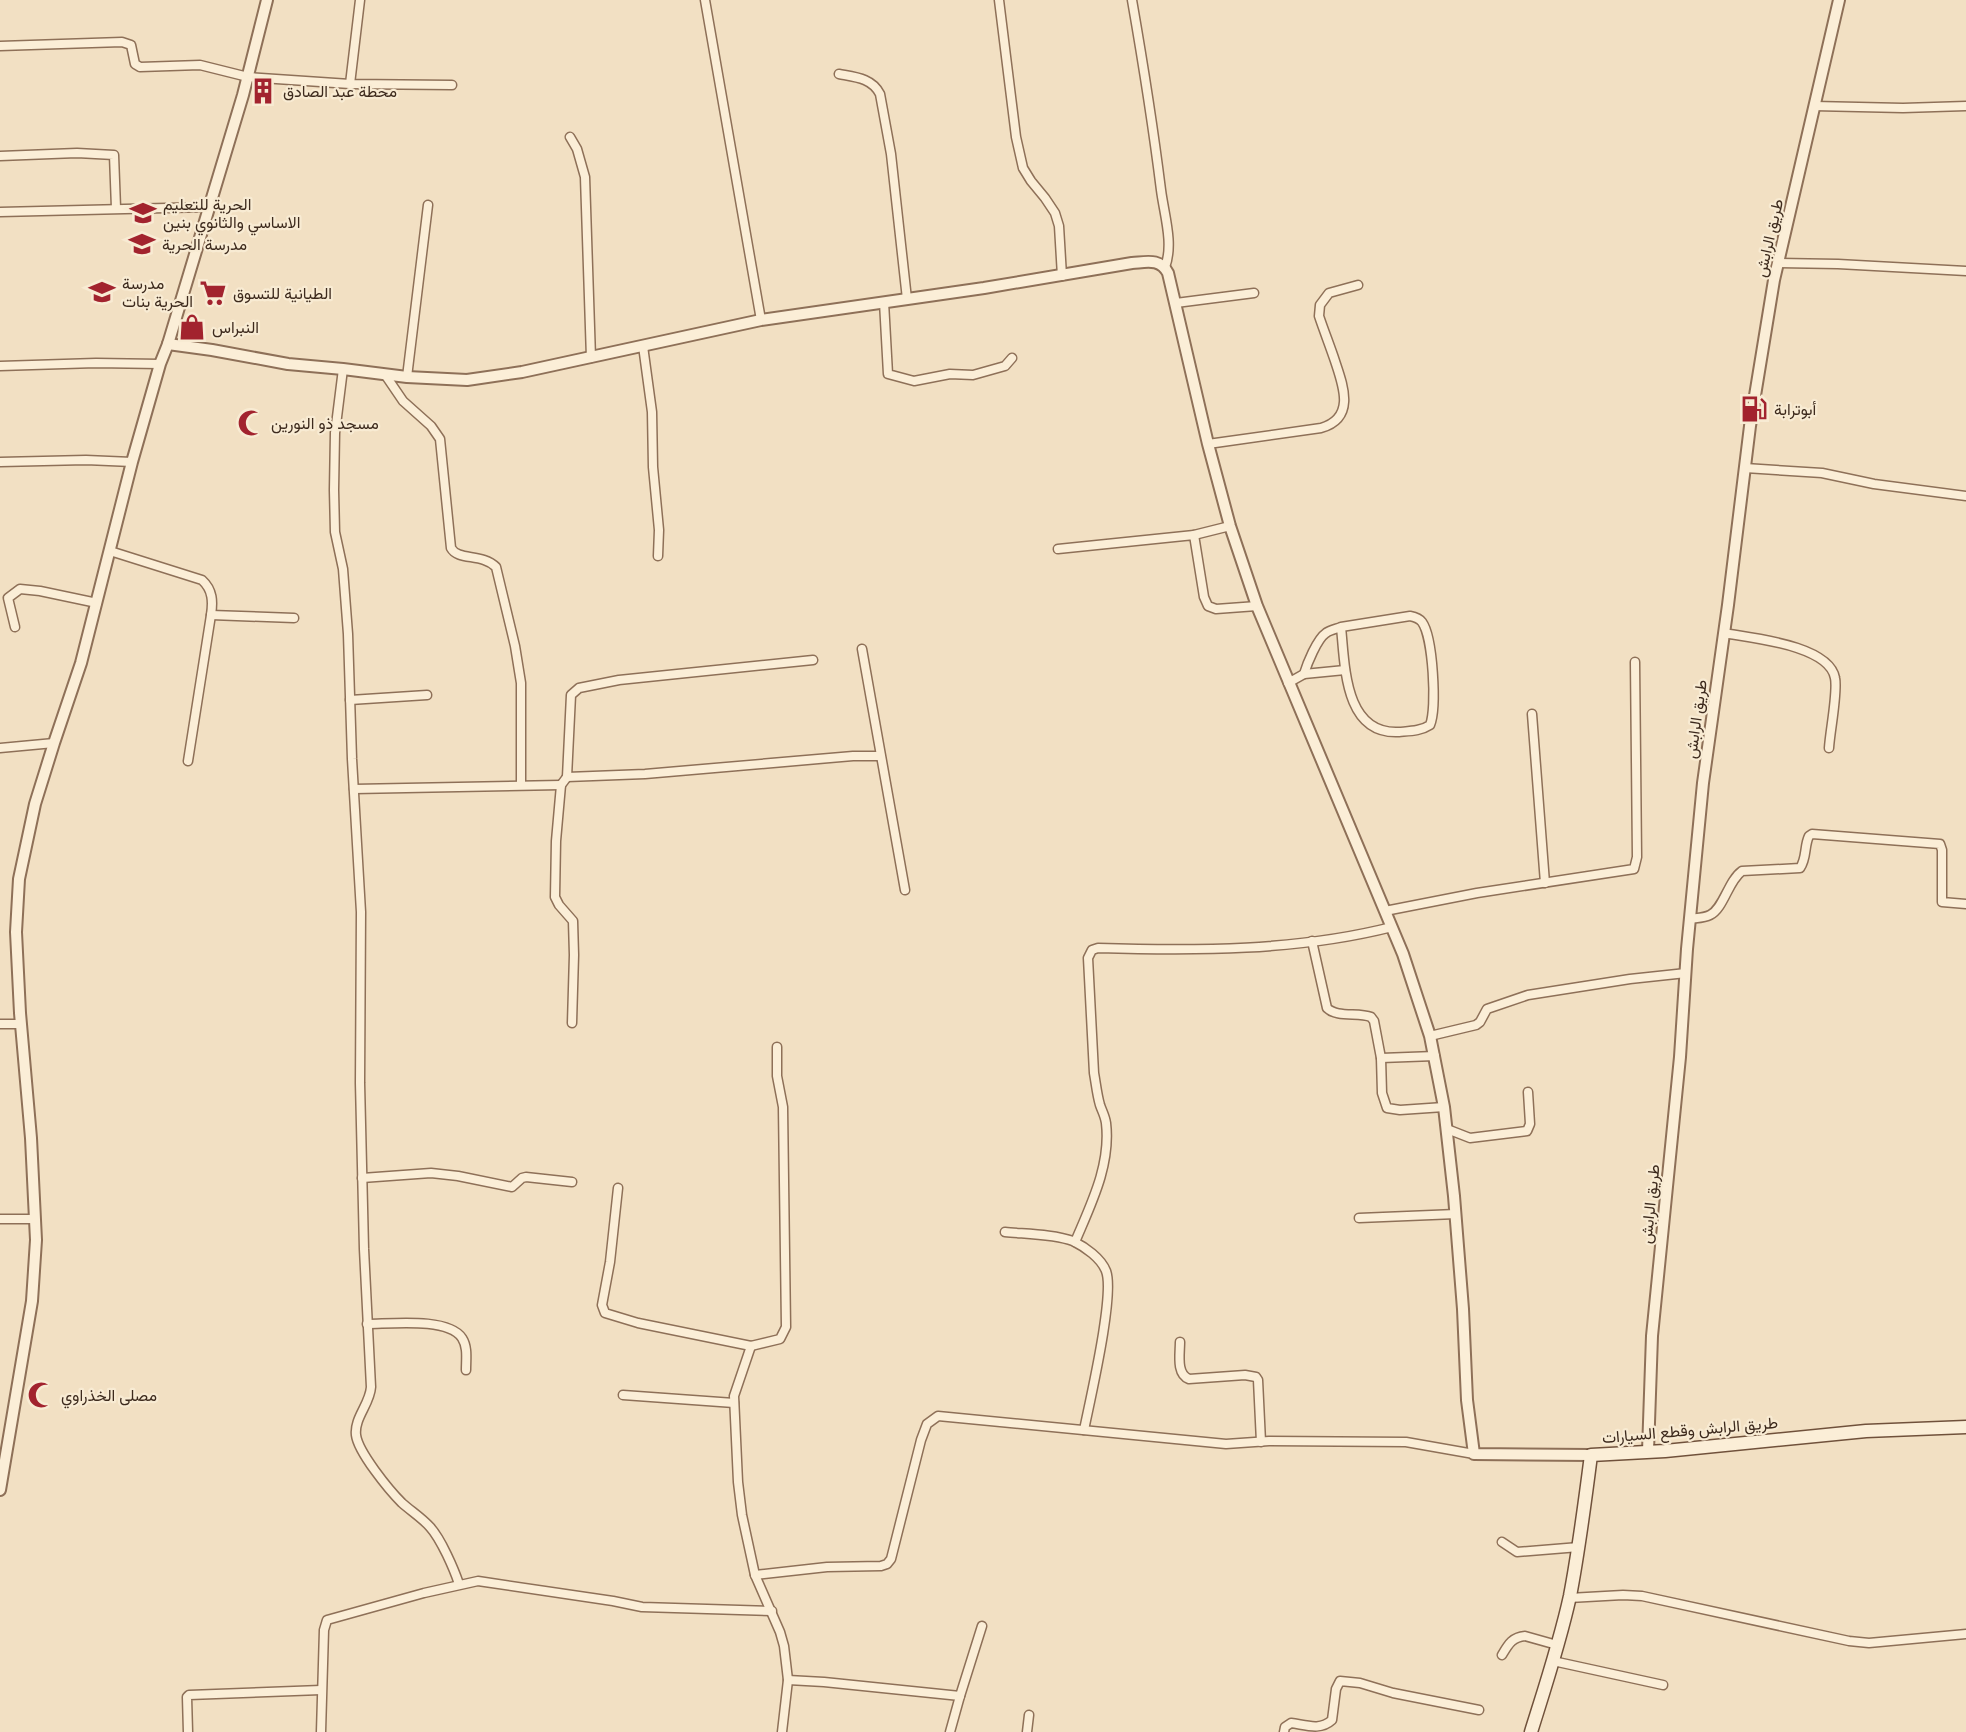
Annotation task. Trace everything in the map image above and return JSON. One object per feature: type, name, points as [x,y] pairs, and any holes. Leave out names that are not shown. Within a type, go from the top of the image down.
[{"type":"main road","name":"طريق الرابش وقطع السيارات","points":[[1531,1732],[1569,1598],[1592,1455],[1648,1452],[1866,1431],[1966,1427]]},
{"type":"street","points":[[0,1490],[32,1300],[36,1240],[32,1148],[21,1024],[16,932],[19,879],[35,804],[98,603],[132,462],[248,76],[267,0]]},
{"type":"street","points":[[350,84],[360,0]]},
{"type":"street","points":[[705,0],[761,320]]},
{"type":"street","points":[[999,0],[1007,77],[1018,147],[1023,168],[1055,213],[1059,226],[1062,276]]},
{"type":"street","points":[[1132,0],[1152,121],[1167,237],[1168,260],[1165,267]]},
{"type":"street","name":"طريق الرابش","points":[[1648,1452],[1652,1336],[1679,1068],[1703,783],[1750,426],[1779,263],[1839,0]]},
{"type":"street","points":[[0,46],[122,42],[131,45],[135,64],[140,67],[200,65],[248,76],[350,84],[452,85]]},
{"type":"street","points":[[839,74],[868,81],[876,86],[880,94],[891,154],[907,299]]},
{"type":"street","points":[[1814,106],[1903,108],[1966,106]]},
{"type":"street","points":[[570,137],[577,149],[585,177],[591,358]]},
{"type":"street","points":[[0,156],[77,153],[114,155],[116,208]]},
{"type":"street","points":[[408,377],[428,205]]},
{"type":"street","points":[[0,212],[208,207]]},
{"type":"street","points":[[168,344],[288,364],[386,376],[438,380],[490,378],[761,320],[1154,261],[1165,267],[1176,303],[1208,444],[1230,526],[1257,606],[1403,954],[1430,1036],[1444,1107],[1456,1214],[1467,1400],[1474,1454]]},
{"type":"street","points":[[1779,263],[1966,271]]},
{"type":"street","points":[[1208,444],[1321,428],[1334,422],[1344,406],[1345,392],[1319,316],[1320,305],[1329,292],[1358,285]]},
{"type":"street","points":[[1176,303],[1254,293]]},
{"type":"street","points":[[884,302],[888,375],[914,381],[950,374],[973,375],[1005,366],[1012,358]]},
{"type":"street","points":[[644,346],[652,412],[653,467],[660,530],[658,556]]},
{"type":"street","points":[[0,366],[160,364]]},
{"type":"street","points":[[343,369],[335,433],[335,531],[346,592],[361,912],[360,1083],[371,1395],[355,1433],[359,1446],[383,1481],[432,1529],[459,1584]]},
{"type":"street","points":[[386,376],[403,402],[431,426],[440,439],[451,548],[459,556],[478,557],[496,567],[515,646],[521,683],[521,785]]},
{"type":"street","points":[[0,462],[86,460],[132,462]]},
{"type":"street","points":[[1745,468],[1822,473],[1874,484],[1966,496]]},
{"type":"street","points":[[1058,549],[1194,535],[1230,526]]},
{"type":"street","points":[[1194,535],[1204,597],[1208,606],[1216,609],[1257,606]]},
{"type":"street","points":[[110,550],[202,580],[210,591],[213,603],[188,761]]},
{"type":"street","points":[[15,627],[8,598],[20,589],[98,603]]},
{"type":"street","points":[[211,615],[294,618]]},
{"type":"street","points":[[1304,674],[1322,636],[1341,627],[1410,616],[1417,618],[1423,623],[1430,652],[1434,690],[1433,717],[1430,725],[1423,729],[1392,732],[1373,726],[1362,716],[1349,692],[1341,627]]},
{"type":"street","points":[[1724,633],[1808,651],[1831,668],[1836,682],[1828,748]]},
{"type":"street","points":[[862,649],[904,890]]},
{"type":"street","points":[[572,1023],[573,921],[555,897],[556,841],[564,781],[571,695],[579,688],[619,680],[813,660]]},
{"type":"street","points":[[1385,911],[1477,893],[1634,869],[1636,865],[1635,662]]},
{"type":"street","points":[[1288,683],[1304,674],[1346,670]]},
{"type":"street","points":[[350,700],[427,694]]},
{"type":"street","points":[[1532,714],[1545,883]]},
{"type":"street","points":[[0,748],[54,743]]},
{"type":"street","points":[[354,789],[521,785],[853,756],[880,756]]},
{"type":"street","points":[[1690,919],[1704,917],[1714,912],[1742,871],[1800,868],[1804,860],[1806,841],[1812,834],[1940,844],[1942,902],[1966,904]]},
{"type":"street","points":[[1075,1242],[1098,1187],[1106,1158],[1106,1119],[1096,1090],[1094,1073],[1088,958],[1092,950],[1209,949],[1356,936],[1392,927]]},
{"type":"street","points":[[1312,941],[1327,1008],[1336,1013],[1371,1017],[1374,1021],[1381,1058],[1382,1094],[1388,1108],[1400,1110],[1444,1107]]},
{"type":"street","points":[[1430,1036],[1476,1025],[1487,1010],[1528,995],[1630,978],[1686,973]]},
{"type":"street","points":[[0,1024],[21,1024]]},
{"type":"street","points":[[618,1188],[610,1262],[602,1305],[605,1313],[638,1323],[751,1346],[780,1339],[786,1327],[783,1107],[777,1076],[777,1047]]},
{"type":"street","points":[[1381,1058],[1435,1056]]},
{"type":"street","points":[[1447,1129],[1470,1138],[1527,1131],[1530,1125],[1528,1092]]},
{"type":"street","points":[[363,1178],[430,1173],[512,1187],[526,1177],[572,1182]]},
{"type":"street","points":[[1359,1218],[1456,1214]]},
{"type":"street","points":[[0,1219],[35,1219]]},
{"type":"street","points":[[1005,1232],[1075,1242],[1102,1263],[1107,1274],[1108,1286],[1102,1337],[1084,1430]]},
{"type":"street","points":[[368,1324],[411,1324],[454,1329],[462,1338],[466,1349],[466,1370]]},
{"type":"street","points":[[1180,1342],[1181,1373],[1184,1377],[1189,1379],[1245,1375],[1256,1377],[1261,1442]]},
{"type":"street","points":[[751,1346],[736,1388],[734,1403],[741,1504],[755,1575],[772,1611],[784,1646],[788,1680],[782,1732]]},
{"type":"street","points":[[623,1395],[734,1403]]},
{"type":"street","points":[[755,1575],[827,1567],[881,1566],[889,1562],[921,1440],[927,1424],[934,1417],[942,1415],[1226,1444],[1406,1442],[1474,1454],[1592,1455]]},
{"type":"street","points":[[1502,1542],[1517,1552],[1579,1547]]},
{"type":"street","points":[[321,1732],[324,1630],[327,1620],[459,1584],[478,1581],[494,1583],[642,1607],[772,1611]]},
{"type":"street","points":[[1569,1598],[1642,1596],[1859,1642],[1966,1634]]},
{"type":"street","points":[[950,1732],[982,1626]]},
{"type":"street","points":[[1502,1655],[1509,1643],[1520,1636],[1557,1645]]},
{"type":"street","points":[[1553,1661],[1663,1685]]},
{"type":"street","points":[[788,1680],[833,1682],[960,1696]]},
{"type":"street","points":[[1284,1732],[1285,1727],[1291,1722],[1317,1727],[1326,1725],[1332,1720],[1336,1689],[1340,1681],[1360,1683],[1393,1693],[1479,1710]]},
{"type":"street","points":[[188,1732],[189,1695],[321,1690]]},
{"type":"street","points":[[1027,1732],[1029,1715]]},
{"type":"place","name":"محطة عبد الصادق","points":[[263,91]]},
{"type":"place","name":"الحرية للتعليم الاساسي والثانوي بنين","points":[[143,213]]},
{"type":"place","name":"مدرسة الحرية","points":[[142,244]]},
{"type":"place","name":"مدرسة الحرية بنات","points":[[102,292]]},
{"type":"place","name":"الطيانية للتسوق","points":[[213,293]]},
{"type":"place","name":"النبراس","points":[[192,327]]},
{"type":"place","name":"أبوترابة","points":[[1754,409]]},
{"type":"place","name":"مسجد ذو النورين","points":[[251,423]]},
{"type":"place","name":"مصلى الخذراوي","points":[[41,1395]]}]
